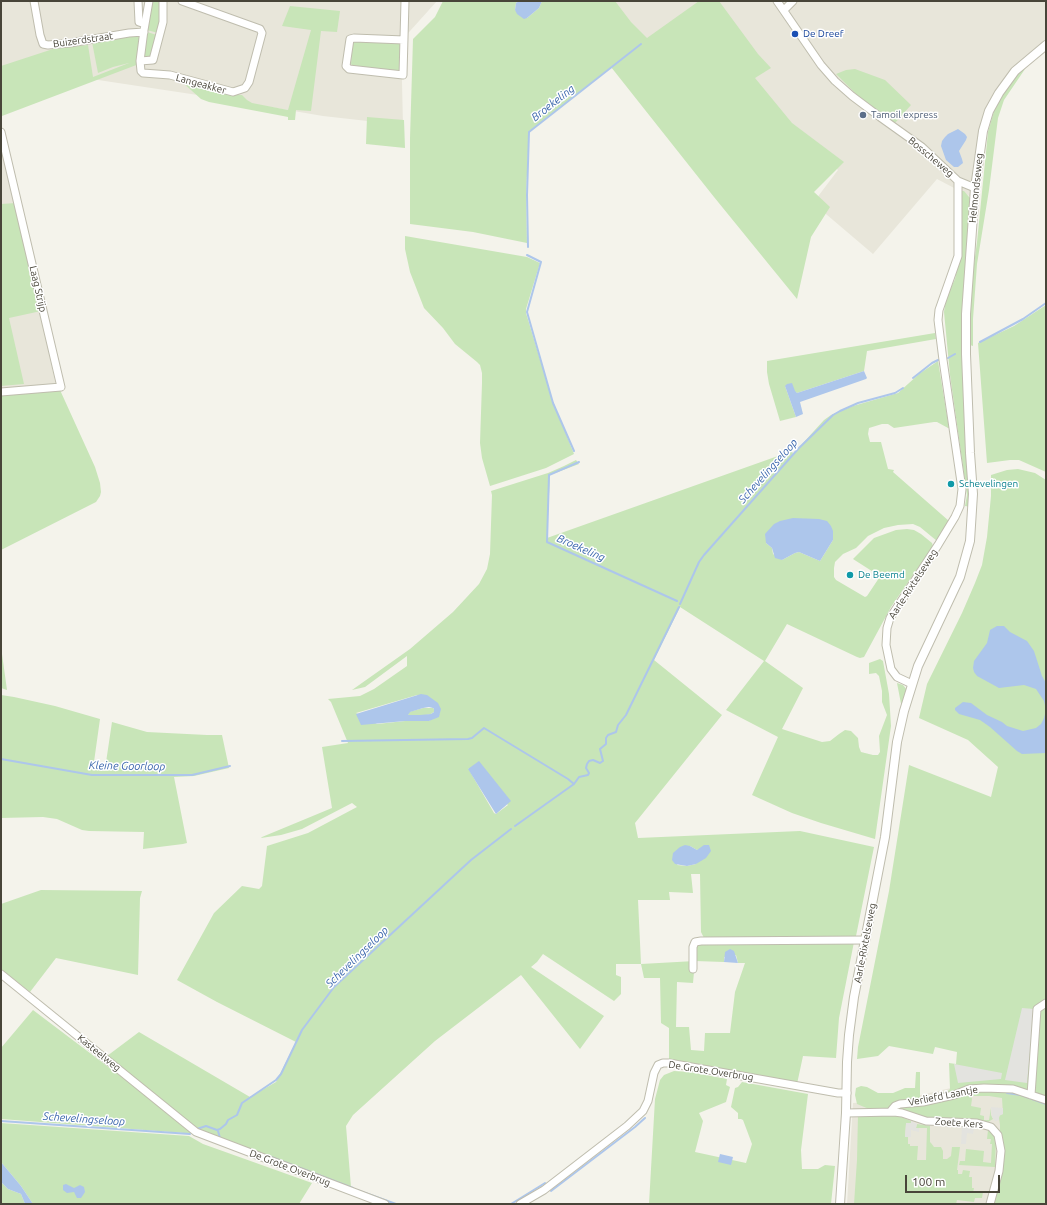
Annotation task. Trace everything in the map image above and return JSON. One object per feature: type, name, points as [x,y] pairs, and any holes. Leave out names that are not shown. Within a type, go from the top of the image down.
[{"type":"street","name":"Buizerdstraat","points":[[34,1],[43,44],[70,43],[144,32]]},
{"type":"street","points":[[138,1],[139,22],[145,24]]},
{"type":"street","points":[[149,1],[140,61],[153,60],[163,22],[163,1]]},
{"type":"street","name":"Langeakker","points":[[140,61],[141,71],[143,73],[170,75],[233,92],[242,90],[247,85],[262,33],[260,29],[182,1]]},
{"type":"street","points":[[404,40],[350,39],[346,66],[349,69],[403,75],[407,1]]},
{"type":"street","name":"Bosscheweg","points":[[777,1],[821,65],[835,81],[880,117],[922,147],[958,181],[975,188]]},
{"type":"street","points":[[784,10],[794,1]]},
{"type":"street","name":"Helmondseweg","points":[[966,354],[966,299],[975,188],[983,131],[989,111],[999,93],[1015,71],[1046,45]]},
{"type":"street","name":"Laag Strijp","points":[[1,132],[61,387],[1,392]]},
{"type":"street","name":"Helmondseweg","points":[[943,360],[938,320],[939,310],[958,256],[958,181]]},
{"type":"street","name":"Aarle-Rixtelseweg","points":[[840,1204],[849,1035],[854,997],[885,837],[897,742],[904,711],[918,666],[960,577],[970,541],[973,494],[966,354]]},
{"type":"street","name":"Aarle-Rixtelseweg","points":[[912,684],[897,677],[891,669],[886,645],[886,628],[890,618],[938,545],[960,506],[962,489],[943,360]]},
{"type":"street","points":[[693,969],[693,947],[695,942],[866,940]]},
{"type":"street","name":"Kasteelweg","points":[[1,974],[196,1132]]},
{"type":"street","points":[[1031,1095],[1037,1009],[1046,1003]]},
{"type":"street","name":"De Grote Overbrug","points":[[520,1204],[544,1190],[627,1126],[643,1111],[648,1102],[654,1074],[658,1065],[663,1063],[838,1093],[847,1093]]},
{"type":"street","name":"Verliefd Laantje","points":[[890,1112],[895,1106],[900,1104],[923,1102],[954,1095],[969,1089],[1013,1089],[1046,1100]]},
{"type":"street","name":"Zoete Kers","points":[[846,1113],[902,1113],[926,1121],[989,1125],[995,1130],[1000,1140],[1001,1156],[999,1171],[990,1204]]},
{"type":"street","name":"De Grote Overbrug","points":[[196,1132],[385,1204]]},
{"type":"shaded area","points":[[1,1],[437,1],[401,41],[403,125],[323,116],[85,78],[1,111]]},
{"type":"shaded area","points":[[609,1],[1046,1],[1046,50],[1028,61],[995,94],[977,147],[977,200],[937,179],[873,254],[813,203],[838,170],[765,98],[639,47]]},
{"type":"shaded area","points":[[1,134],[8,164],[58,395],[1,401]]},
{"type":"shaded area","points":[[1022,1008],[1034,1009],[1027,1083],[1005,1080]]},
{"type":"shaded area","points":[[954,1064],[1002,1073],[1001,1079],[958,1083]]},
{"type":"shaded area","points":[[1009,1082],[1016,1204],[847,1204],[853,1103],[899,1100],[964,1085]]},
{"type":"shaded area","points":[[991,1107],[1003,1108],[1003,1114],[999,1116],[999,1120],[995,1121],[992,1117]]},
{"type":"shaded area","points":[[911,1121],[917,1124],[916,1128],[919,1128],[919,1132],[911,1130],[911,1137],[905,1137],[906,1123],[911,1123]]},
{"type":"shaded area","points":[[962,1127],[974,1129],[973,1134],[967,1133],[966,1144],[961,1144]]},
{"type":"green space","points":[[152,1],[161,1],[162,18],[158,33],[147,30]]},
{"type":"green space","points":[[443,1],[519,1],[516,3],[515,10],[527,18],[539,8],[542,1],[615,1],[631,22],[647,38],[699,1],[719,1],[758,54],[771,68],[755,78],[792,123],[844,162],[814,192],[830,207],[811,237],[797,299],[611,67],[529,132],[526,194],[527,243],[473,232],[410,224],[410,138],[413,39],[435,17]]},
{"type":"green space","points":[[290,6],[340,11],[337,32],[321,31],[311,111],[296,110],[295,120],[288,120],[288,117],[209,102],[201,99],[182,82],[230,95],[242,95],[252,103],[288,110],[311,30],[282,26]]},
{"type":"green space","points":[[147,32],[157,35],[151,58],[144,59]]},
{"type":"green space","points":[[137,36],[141,39],[139,64],[2,116],[1,66],[53,49],[88,45],[93,77],[129,63],[98,73],[92,42]]},
{"type":"green space","points":[[356,41],[398,43],[401,45],[399,71],[396,72],[352,65],[353,43]]},
{"type":"green space","points":[[855,69],[885,80],[911,105],[895,123],[857,95],[836,74],[846,70]]},
{"type":"green space","points":[[1025,69],[1004,100],[998,118],[989,190],[977,264],[973,319],[973,346],[970,345],[970,307],[988,132],[994,111],[999,101],[1018,73]]},
{"type":"green space","points":[[367,117],[404,120],[405,148],[366,144]]},
{"type":"green space","points":[[961,191],[964,191],[970,198],[962,336],[971,507],[965,506],[967,495],[950,375],[944,312],[946,298],[955,279],[958,264],[961,237]]},
{"type":"green space","points":[[16,203],[41,311],[9,318],[24,384],[1,386],[1,204]]},
{"type":"green space","points":[[405,236],[527,257],[540,263],[526,313],[552,399],[574,454],[546,468],[490,486],[482,458],[480,443],[482,373],[480,365],[455,344],[443,328],[424,308],[410,272],[405,249]]},
{"type":"green space","points":[[1046,305],[1046,472],[1019,460],[987,463],[978,343],[1014,326]]},
{"type":"green space","points":[[935,333],[936,339],[867,351],[864,371],[797,393],[785,386],[796,417],[780,421],[769,384],[767,361]]},
{"type":"green space","points":[[938,361],[949,428],[937,422],[894,428],[888,424],[882,424],[869,428],[868,434],[870,442],[881,442],[888,469],[894,470],[893,472],[949,521],[937,541],[920,527],[913,524],[884,528],[868,536],[856,548],[843,554],[835,562],[834,577],[836,580],[865,597],[879,578],[878,575],[853,559],[874,538],[896,530],[907,529],[914,530],[921,534],[932,543],[933,546],[891,607],[864,657],[857,657],[787,624],[765,661],[803,688],[782,729],[822,742],[830,741],[845,730],[851,731],[858,738],[861,752],[878,755],[880,752],[879,736],[887,715],[882,702],[882,691],[879,676],[876,673],[869,674],[869,663],[880,659],[883,661],[889,694],[891,726],[875,839],[792,813],[752,795],[778,737],[726,710],[764,661],[680,607],[654,660],[722,715],[635,823],[638,838],[800,831],[874,847],[856,936],[704,938],[701,932],[700,874],[691,874],[693,893],[669,892],[670,900],[638,900],[641,964],[616,964],[616,975],[621,977],[621,994],[614,1001],[543,954],[531,967],[604,1016],[580,1049],[521,975],[435,1041],[353,1115],[346,1126],[351,1187],[199,1131],[107,1056],[139,1032],[250,1097],[276,1082],[296,1042],[177,980],[214,913],[242,886],[259,889],[262,886],[267,846],[308,833],[357,807],[352,803],[302,829],[281,835],[261,838],[332,808],[322,747],[348,743],[331,702],[328,699],[360,696],[374,689],[407,666],[407,656],[365,687],[352,690],[410,649],[453,612],[479,584],[487,569],[490,554],[491,491],[548,473],[576,460],[579,464],[550,475],[547,538],[792,451],[793,454],[824,420],[831,415],[853,406],[898,393],[919,374]],"holes":[[[833,540],[820,561],[799,552],[782,560],[773,554],[772,548],[766,543]],[[417,695],[440,713],[429,721],[405,721],[377,724],[356,713]],[[468,768],[508,805],[496,814]],[[690,846],[697,850],[701,849],[696,864],[687,866],[677,865]]]},
{"type":"green space","points":[[60,390],[95,467],[100,483],[100,496],[96,502],[1,550],[1,393]]},
{"type":"green space","points":[[1018,469],[1035,473],[1046,480],[1046,1204],[993,1204],[1004,1163],[1003,1138],[1000,1131],[999,1118],[1000,1115],[1003,1114],[1002,1098],[971,1096],[971,1106],[981,1108],[980,1115],[984,1116],[984,1120],[989,1120],[991,1108],[991,1115],[993,1119],[988,1122],[935,1119],[869,1109],[857,1104],[855,1095],[856,1088],[861,1086],[867,1087],[878,1093],[893,1093],[905,1088],[915,1088],[916,1072],[920,1072],[920,1098],[947,1092],[950,1089],[949,1063],[956,1064],[957,1052],[935,1047],[933,1054],[889,1046],[878,1056],[857,1059],[858,1047],[889,891],[909,765],[991,797],[998,767],[968,740],[919,718],[927,684],[962,613],[982,565],[987,537],[991,496],[991,475],[1007,470]]},
{"type":"green space","points":[[1,646],[2,654],[7,690],[1,688]]},
{"type":"green space","points":[[897,683],[903,685],[907,690],[902,709]]},
{"type":"green space","points":[[1,695],[55,706],[100,719],[93,769],[105,769],[112,722],[147,732],[222,735],[229,768],[194,776],[174,777],[187,843],[183,844],[143,849],[144,832],[82,830],[57,819],[43,817],[1,818]]},
{"type":"green space","points":[[423,708],[433,708],[435,711],[426,715],[408,715],[409,712]]},
{"type":"green space","points":[[41,890],[142,891],[140,898],[138,975],[56,958],[30,992],[1,969],[1,904]]},
{"type":"green space","points":[[854,942],[839,1018],[836,1058],[803,1056],[797,1084],[669,1060],[669,1028],[661,1023],[660,978],[644,978],[641,964],[695,961],[697,946],[699,944]],"holes":[[[736,955],[738,963],[745,963],[735,992],[730,1033],[705,1033],[704,1051],[691,1050],[689,1027],[676,1027],[677,982],[693,983],[695,961],[724,962],[724,957]]]},
{"type":"green space","points":[[33,1010],[197,1134],[1,1119],[1,1048]]},
{"type":"green space","points":[[674,1071],[689,1072],[727,1079],[726,1085],[730,1087],[726,1102],[699,1113],[703,1121],[695,1152],[746,1163],[752,1144],[743,1120],[738,1119],[738,1113],[731,1107],[735,1088],[742,1082],[808,1094],[801,1150],[802,1169],[818,1169],[825,1165],[835,1166],[831,1204],[649,1204],[655,1099],[660,1080],[664,1075]]},
{"type":"green space","points":[[858,1114],[896,1115],[911,1121],[911,1123],[906,1124],[905,1137],[908,1137],[908,1144],[910,1144],[910,1146],[918,1146],[917,1160],[926,1160],[927,1128],[916,1128],[917,1124],[930,1126],[930,1142],[934,1147],[941,1147],[943,1151],[943,1159],[947,1159],[951,1156],[952,1147],[960,1147],[957,1170],[958,1174],[962,1174],[963,1170],[970,1171],[969,1177],[972,1177],[972,1188],[974,1188],[973,1193],[983,1192],[982,1198],[975,1198],[974,1202],[957,1200],[956,1204],[854,1204]]},
{"type":"green space","points":[[1,1123],[189,1136],[203,1144],[312,1183],[299,1204],[33,1204],[21,1186],[1,1162]]},
{"type":"green space","points":[[988,1130],[994,1136],[996,1141],[995,1167],[959,1165],[960,1161],[965,1161],[966,1149],[984,1151],[983,1162],[991,1163],[992,1144],[990,1144],[991,1139],[987,1139]]},
{"type":"green space","points":[[1,1182],[8,1189],[21,1194],[25,1204],[1,1204]]},
{"type":"water","points":[[519,1],[542,1],[539,8],[524,19],[517,14],[515,10],[516,3]]},
{"type":"water","points":[[958,129],[967,137],[959,151],[963,163],[958,167],[954,167],[946,160],[941,146],[942,141],[948,134]]},
{"type":"water","points":[[864,371],[867,378],[866,379],[800,402],[803,414],[796,417],[785,386],[787,384],[792,383],[797,393]]},
{"type":"water","points":[[793,518],[819,519],[827,521],[831,526],[833,531],[833,540],[820,561],[799,552],[782,560],[775,558],[772,548],[766,543],[765,534],[774,524]]},
{"type":"water","points":[[997,626],[1004,626],[1010,632],[1027,641],[1034,651],[1042,676],[1046,683],[1046,710],[1044,701],[1036,689],[1024,685],[999,688],[977,676],[974,672],[974,661],[987,643],[990,630]]},
{"type":"water","points":[[421,694],[427,695],[438,703],[441,709],[439,717],[429,721],[405,721],[361,725],[356,714]],"holes":[[[423,708],[433,708],[434,712],[431,714],[408,715],[410,712]]]},
{"type":"water","points":[[963,702],[971,703],[987,715],[1007,726],[1023,731],[1036,728],[1041,724],[1046,710],[1046,753],[1022,754],[980,720],[959,714],[955,708]]},
{"type":"water","points":[[479,761],[511,801],[496,814],[468,769]]},
{"type":"water","points":[[685,845],[697,850],[704,845],[709,845],[711,851],[706,858],[696,864],[687,866],[675,864],[672,860],[673,853]]},
{"type":"water","points":[[730,949],[734,951],[738,963],[724,962],[725,952]]},
{"type":"water","points":[[720,1154],[733,1157],[731,1165],[718,1162]]},
{"type":"water","points":[[1,1162],[21,1186],[33,1204],[25,1204],[21,1194],[8,1189],[1,1182]]},
{"type":"water","points":[[66,1184],[74,1188],[80,1185],[84,1187],[85,1192],[81,1198],[77,1198],[74,1192],[67,1193],[63,1190],[63,1185]]},
{"type":"waterway","name":"Broekeling","points":[[528,247],[527,195],[529,132],[641,44]]},
{"type":"waterway","name":"Broekeling","points":[[527,255],[541,262],[527,312],[553,403],[574,451]]},
{"type":"waterway","name":"Schevelingseloop","points":[[980,342],[1023,319],[1046,303]]},
{"type":"waterway","name":"Schevelingseloop","points":[[948,358],[955,354]]},
{"type":"waterway","name":"Schevelingseloop","points":[[913,378],[938,360]]},
{"type":"waterway","name":"Schevelingseloop","points":[[680,604],[699,562],[704,555],[798,449],[833,415],[858,403],[895,393],[903,388]]},
{"type":"waterway","name":"Broekeling","points":[[579,462],[549,475],[547,542],[677,601]]},
{"type":"waterway","name":"Schevelingseloop","points":[[515,826],[574,784],[579,777],[588,775],[589,773],[586,768],[589,761],[593,760],[600,763],[603,761],[600,749],[606,744],[606,738],[608,735],[616,732],[618,725],[626,715],[679,607]]},
{"type":"waterway","points":[[342,741],[468,739],[472,738],[484,728],[574,784]]},
{"type":"waterway","name":"Kleine Goorloop","points":[[1,759],[92,775],[192,775],[230,766]]},
{"type":"waterway","name":"Schevelingseloop","points":[[197,1129],[206,1126],[217,1130],[220,1129],[228,1120],[237,1115],[242,1103],[276,1080],[281,1074],[302,1030],[334,987],[471,860],[511,829]]},
{"type":"waterway","points":[[1007,1093],[1021,1095],[1046,1104]]},
{"type":"waterway","points":[[551,1191],[645,1118]]},
{"type":"waterway","name":"Schevelingseloop","points":[[1,1121],[190,1134]]},
{"type":"waterway","points":[[218,1131],[220,1138],[222,1139]]},
{"type":"waterway","points":[[266,1155],[353,1188]]},
{"type":"waterway","points":[[511,1204],[545,1183]]},
{"type":"waterway","points":[[357,1190],[396,1204]]},
{"type":"place","name":"De Dreef","points":[[795,34]]},
{"type":"place","name":"Tamoil express","points":[[863,115]]},
{"type":"place","name":"Schevelingen","points":[[951,484]]},
{"type":"place","name":"De Beemd","points":[[850,575]]}]
